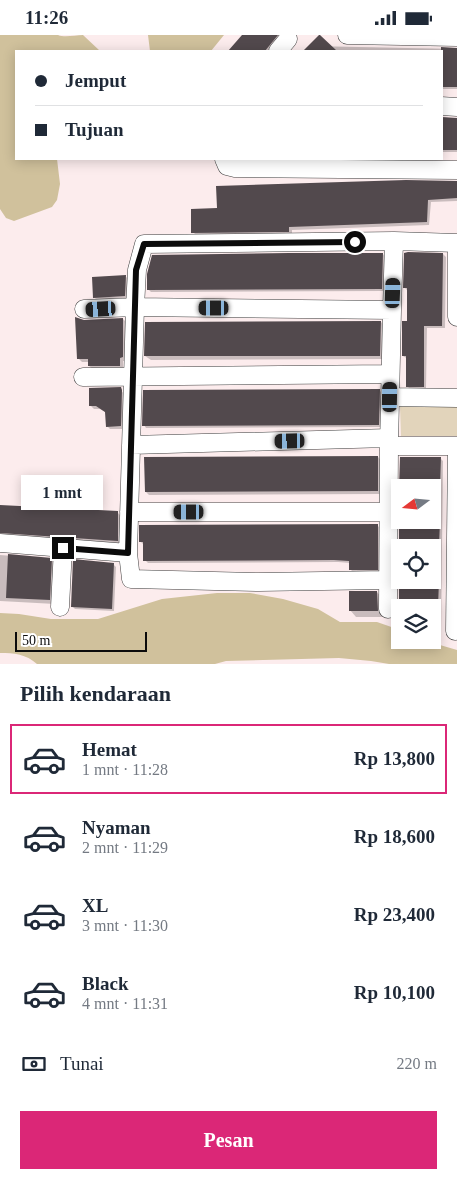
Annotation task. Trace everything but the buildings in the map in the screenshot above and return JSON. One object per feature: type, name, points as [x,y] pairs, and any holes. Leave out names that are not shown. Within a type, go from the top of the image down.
[{"type":"street","points":[[347,35],[457,37]]},
{"type":"street","points":[[443,106],[457,107]]},
{"type":"street","points":[[224,160],[227,166],[235,168],[457,170]]},
{"type":"street","points":[[387,581],[259,582],[130,579],[128,553],[136,270],[144,244],[394,241],[457,243]]},
{"type":"street","points":[[388,609],[390,374],[394,241]]},
{"type":"street","points":[[457,252],[457,317]]},
{"type":"street","points":[[84,309],[135,307],[392,310]]},
{"type":"street","points":[[83,377],[390,374]]},
{"type":"street","points":[[390,397],[457,398]]},
{"type":"street","points":[[131,445],[389,442],[457,446],[455,631]]},
{"type":"street","points":[[129,512],[388,512]]},
{"type":"street","points":[[0,543],[128,553]]},
{"type":"street","points":[[60,607],[63,548]]},
{"type":"shaded area","points":[[0,35],[83,35],[99,50],[15,50],[15,160],[57,160],[60,184],[57,200],[52,207],[14,221],[6,218],[0,209]]},
{"type":"shaded area","points":[[148,35],[224,35],[212,50],[150,50]]},
{"type":"shaded area","points":[[457,405],[457,436],[401,436],[400,406]]},
{"type":"shaded area","points":[[217,593],[250,593],[283,599],[318,609],[340,622],[377,622],[391,627],[391,649],[441,649],[441,645],[457,650],[457,664],[389,664],[339,658],[226,661],[215,664],[37,664],[29,658],[20,655],[0,653],[0,613],[51,619],[98,619],[162,599]]},
{"type":"route","points":[[63,548],[128,553],[136,270],[144,244],[355,242]]}]
